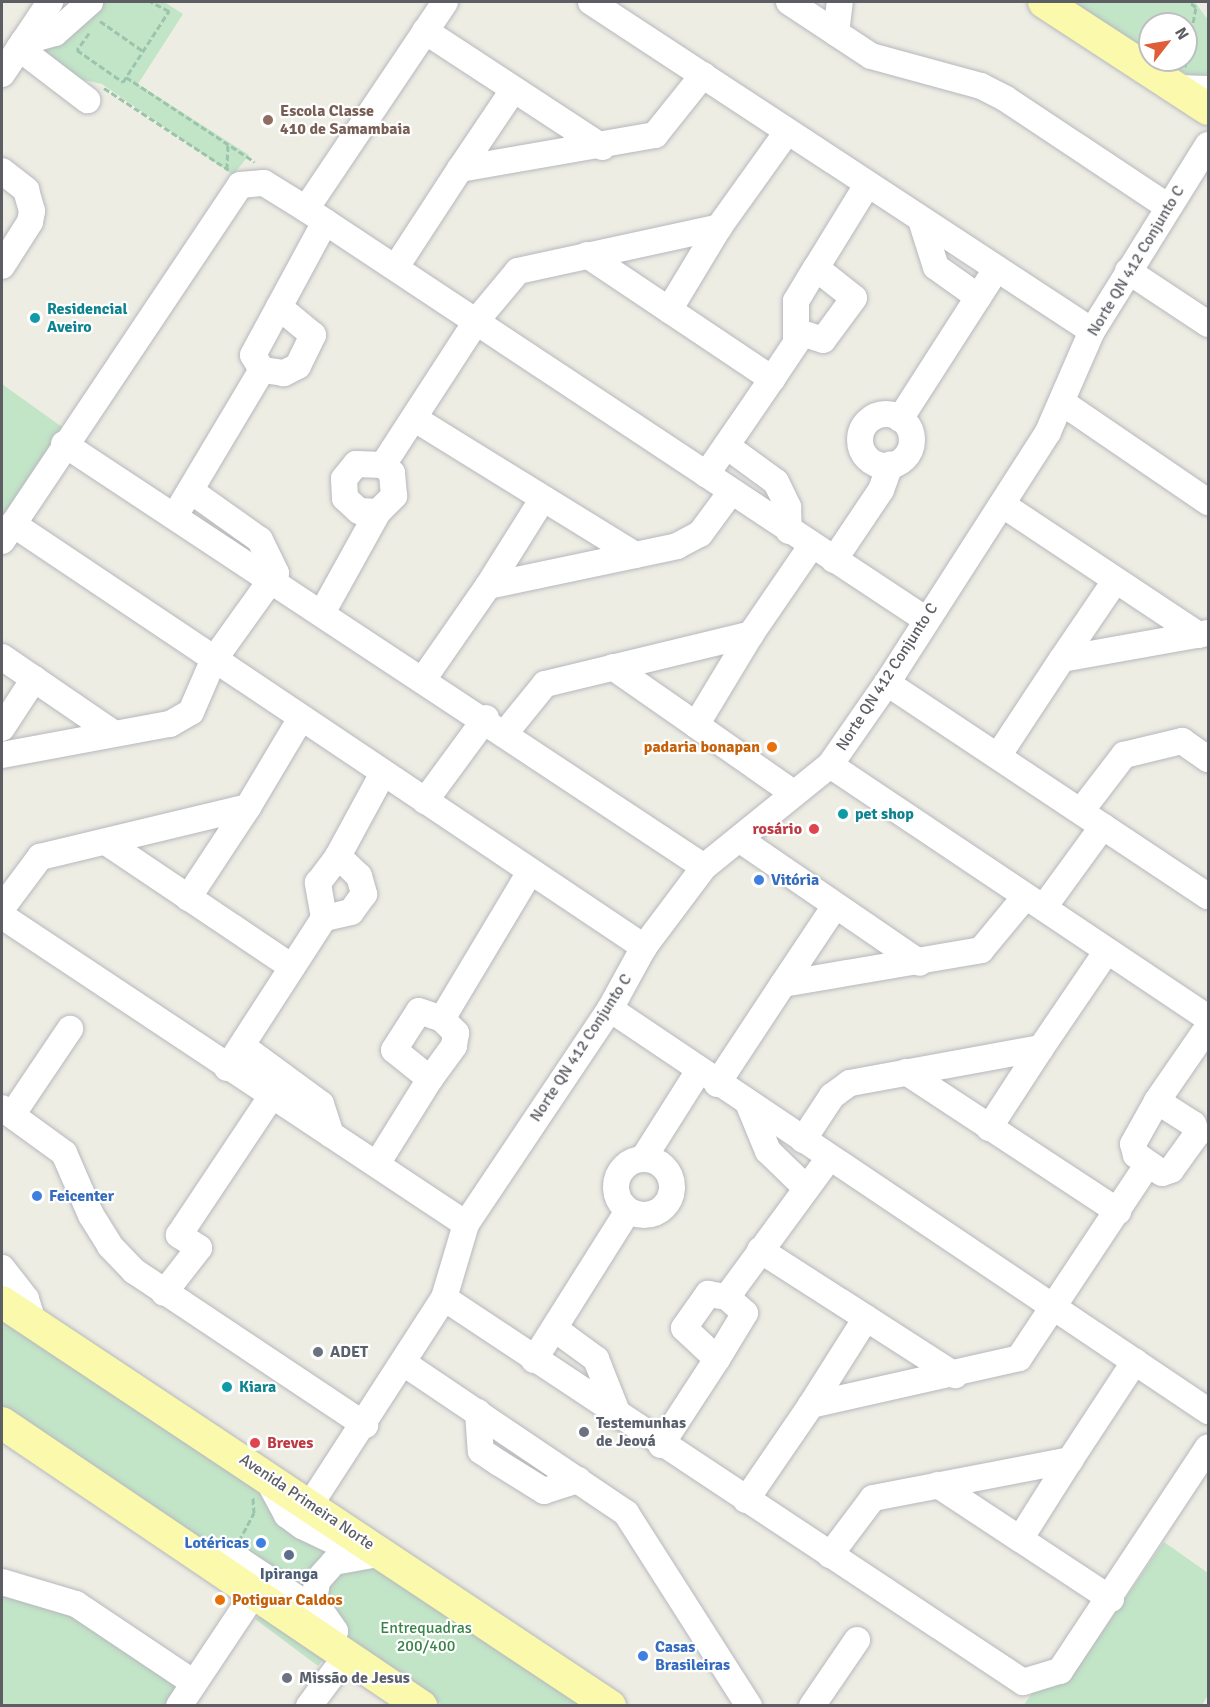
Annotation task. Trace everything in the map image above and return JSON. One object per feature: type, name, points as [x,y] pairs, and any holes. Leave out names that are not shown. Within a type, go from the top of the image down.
[{"type":"main road","points":[[1044,2],[1176,77],[1209,109]]},
{"type":"main road","name":"Avenida Primeira Norte","points":[[2,1302],[259,1483],[310,1504],[610,1706]]},
{"type":"main road","points":[[2,1423],[220,1555],[255,1592],[422,1706]]},
{"type":"street","points":[[11,54],[50,2]]},
{"type":"street","points":[[262,370],[253,347],[279,307],[315,215],[425,31],[445,2]]},
{"type":"street","points":[[591,2],[995,271],[1092,331]]},
{"type":"street","points":[[789,2],[836,33],[890,64],[989,90],[1167,206]]},
{"type":"street","points":[[836,33],[840,2]]},
{"type":"street","points":[[11,54],[97,10]]},
{"type":"street","points":[[425,31],[602,147]]},
{"type":"street","points":[[11,54],[93,93]]},
{"type":"street","points":[[460,169],[602,147],[661,132],[703,75]]},
{"type":"street","points":[[1176,77],[1209,89]]},
{"type":"street","points":[[396,267],[513,90]]},
{"type":"street","points":[[669,310],[719,226],[787,132]]},
{"type":"street","name":"Norte QN 412 Conjunto C","points":[[310,1504],[405,1364],[444,1298],[466,1224],[610,1009],[644,947],[704,867],[830,765],[887,683],[925,619],[1003,505],[1063,403],[1092,331],[1167,206],[1209,145]]},
{"type":"street","points":[[2,171],[26,190],[32,211],[30,222],[2,266]]},
{"type":"street","points":[[644,947],[301,718],[7,533],[244,173],[315,215],[477,320],[789,531],[925,619]]},
{"type":"street","points":[[706,475],[728,447],[772,379],[798,332],[796,301],[867,185]]},
{"type":"street","points":[[921,220],[936,267],[978,297]]},
{"type":"street","points":[[383,465],[415,419],[477,320],[518,271],[719,226]]},
{"type":"street","points":[[587,255],[772,379]]},
{"type":"street","points":[[798,332],[823,340],[854,298],[816,268]]},
{"type":"street","points":[[900,419],[995,271]]},
{"type":"street","points":[[1128,271],[1209,324]]},
{"type":"street","points":[[262,370],[292,371],[312,339],[312,333],[279,307]]},
{"type":"street","points":[[174,515],[191,491],[262,370]]},
{"type":"street","points":[[1063,403],[1209,502]]},
{"type":"street","points":[[890,465],[879,465],[862,451],[862,429],[879,415],[900,419]]},
{"type":"street","points":[[415,419],[542,500],[635,555]]},
{"type":"street","points":[[834,560],[881,490],[890,465],[911,445],[900,419]]},
{"type":"street","points":[[64,444],[274,583],[496,725],[704,867]]},
{"type":"street","points":[[728,447],[776,482],[788,507],[789,531]]},
{"type":"street","points":[[378,512],[359,511],[343,489],[356,464],[383,465]]},
{"type":"street","points":[[322,613],[378,512],[388,506],[396,484],[383,465]]},
{"type":"street","points":[[2,755],[182,719],[191,712],[213,661],[274,583],[275,563],[260,540],[191,491]]},
{"type":"street","points":[[488,586],[677,546],[700,534],[731,492]]},
{"type":"street","points":[[424,678],[488,586],[542,500]]},
{"type":"street","points":[[1003,505],[1115,581],[1204,634]]},
{"type":"street","points":[[696,725],[751,634],[812,545]]},
{"type":"street","points":[[998,756],[1115,581]]},
{"type":"street","points":[[425,801],[496,725],[545,684],[751,634]]},
{"type":"street","points":[[1062,659],[1204,634]]},
{"type":"street","points":[[2,657],[113,734]]},
{"type":"street","points":[[613,667],[793,794]]},
{"type":"street","points":[[2,728],[34,679]]},
{"type":"street","points":[[887,683],[1209,896]]},
{"type":"street","points":[[188,898],[248,807],[301,718]]},
{"type":"street","points":[[1081,811],[1124,755],[1209,736]]},
{"type":"street","points":[[1182,741],[1209,759]]},
{"type":"street","points":[[830,765],[1209,1018]]},
{"type":"street","points":[[227,1068],[324,918],[318,884],[338,856],[383,772]]},
{"type":"street","points":[[2,908],[34,861],[248,807]]},
{"type":"street","points":[[783,984],[920,963],[981,950],[1034,902],[1103,826]]},
{"type":"street","points":[[740,839],[920,963]]},
{"type":"street","points":[[106,842],[292,967]]},
{"type":"street","points":[[324,918],[351,912],[364,894],[359,876],[338,856]]},
{"type":"street","points":[[442,1019],[530,872]]},
{"type":"street","points":[[644,1159],[783,984],[835,906]]},
{"type":"street","points":[[2,916],[227,1068],[466,1224]]},
{"type":"street","points":[[989,1128],[1107,951]]},
{"type":"street","points":[[610,1009],[707,1078],[1135,1361],[1207,1405]]},
{"type":"street","points":[[377,1164],[430,1079],[454,1046],[456,1033],[442,1019],[419,1011],[394,1046],[396,1055],[430,1079]]},
{"type":"street","points":[[1157,1101],[1193,1124],[1197,1134],[1172,1170],[1162,1173],[1147,1165],[1133,1144],[1157,1101],[1209,1027]]},
{"type":"street","points":[[70,1029],[7,1111],[64,1153],[110,1246],[164,1293],[365,1425]]},
{"type":"street","points":[[242,1046],[321,1104],[331,1134]]},
{"type":"street","points":[[803,1140],[842,1088],[906,1072],[1041,1048]]},
{"type":"street","points":[[906,1072],[1118,1211]]},
{"type":"street","points":[[164,1293],[199,1248],[179,1234],[271,1096]]},
{"type":"street","points":[[749,1105],[768,1151],[804,1186]]},
{"type":"street","points":[[727,1298],[804,1186],[829,1158]]},
{"type":"street","points":[[644,1159],[664,1168],[672,1189],[669,1201],[651,1215],[628,1210],[616,1191],[617,1179],[632,1161],[644,1159]]},
{"type":"street","points":[[811,1405],[955,1376],[1019,1358],[1147,1165]]},
{"type":"street","points":[[534,1360],[628,1210]]},
{"type":"street","points":[[760,1250],[955,1376]]},
{"type":"street","points":[[2,1269],[26,1299],[33,1322]]},
{"type":"street","points":[[661,1446],[717,1359],[745,1313],[727,1298],[708,1294],[684,1324],[717,1359]]},
{"type":"street","points":[[444,1298],[661,1446],[1023,1682],[1060,1671],[1111,1599],[1209,1447]]},
{"type":"street","points":[[746,1500],[811,1405],[866,1318]]},
{"type":"street","points":[[555,1329],[596,1359],[619,1417]]},
{"type":"street","points":[[1020,1539],[1135,1361]]},
{"type":"street","points":[[405,1364],[626,1513],[645,1536],[749,1706]]},
{"type":"street","points":[[830,1555],[873,1498],[1070,1460]]},
{"type":"street","points":[[259,1483],[287,1515],[302,1526],[344,1546],[376,1549]]},
{"type":"street","points":[[938,1485],[1111,1599]]},
{"type":"street","points":[[307,1597],[334,1562],[376,1549]]},
{"type":"street","points":[[220,1555],[241,1561],[307,1597],[331,1644],[309,1706]]},
{"type":"street","points":[[2,1582],[76,1604],[194,1683]]},
{"type":"street","points":[[179,1706],[255,1592]]},
{"type":"street","points":[[812,1706],[857,1641]]},
{"type":"path","points":[[143,51],[97,10],[78,50],[123,82],[169,11],[151,2]]},
{"type":"path","points":[[1176,77],[1184,70],[1196,7],[1189,2]]},
{"type":"path","points":[[126,77],[228,144],[244,173]]},
{"type":"path","points":[[93,93],[244,173]]},
{"type":"path","points":[[228,144],[244,173]]},
{"type":"path","points":[[220,1555],[237,1544],[254,1513],[259,1483]]},
{"type":"green space","points":[[68,2],[164,2],[183,14],[138,84],[249,155],[233,175],[102,84],[66,76],[38,52]]},
{"type":"green space","points":[[1063,2],[1195,2],[1208,20],[1208,74],[1193,77],[1183,72],[1198,72],[1198,12],[1138,12],[1138,47]]},
{"type":"green space","points":[[2,384],[69,432],[2,536]]},
{"type":"green space","name":"Entrequadras 200/400","points":[[2,1298],[618,1705],[443,1705],[2,1412]]},
{"type":"green space","points":[[1164,1542],[1208,1573],[1208,1695],[1202,1705],[1023,1706],[1033,1692],[1069,1680]]},
{"type":"green space","points":[[2,1592],[65,1604],[180,1682],[181,1705],[2,1705]]},
{"type":"green space","points":[[265,1614],[328,1653],[318,1666],[255,1619]]},
{"type":"place","name":"Escola Classe 410 de Samambaia","points":[[268,120]]},
{"type":"place","name":"Residencial Aveiro","points":[[35,318]]},
{"type":"place","name":"padaria bonapan","points":[[772,747]]},
{"type":"place","name":"pet shop","points":[[843,814]]},
{"type":"place","name":"rosário","points":[[814,829]]},
{"type":"place","name":"Vitória","points":[[759,880]]},
{"type":"place","name":"Feicenter","points":[[37,1196]]},
{"type":"place","name":"ADET","points":[[318,1352]]},
{"type":"place","name":"Kiara","points":[[227,1387]]},
{"type":"place","name":"Testemunhas de Jeová","points":[[584,1432]]},
{"type":"place","name":"Breves","points":[[255,1443]]},
{"type":"place","name":"Lotéricas","points":[[261,1543]]},
{"type":"place","name":"Ipiranga","points":[[289,1555]]},
{"type":"place","name":"Potiguar Caldos","points":[[220,1600]]},
{"type":"place","name":"Casas Brasileiras","points":[[643,1656]]},
{"type":"place","name":"Missão de Jesus","points":[[287,1678]]}]
